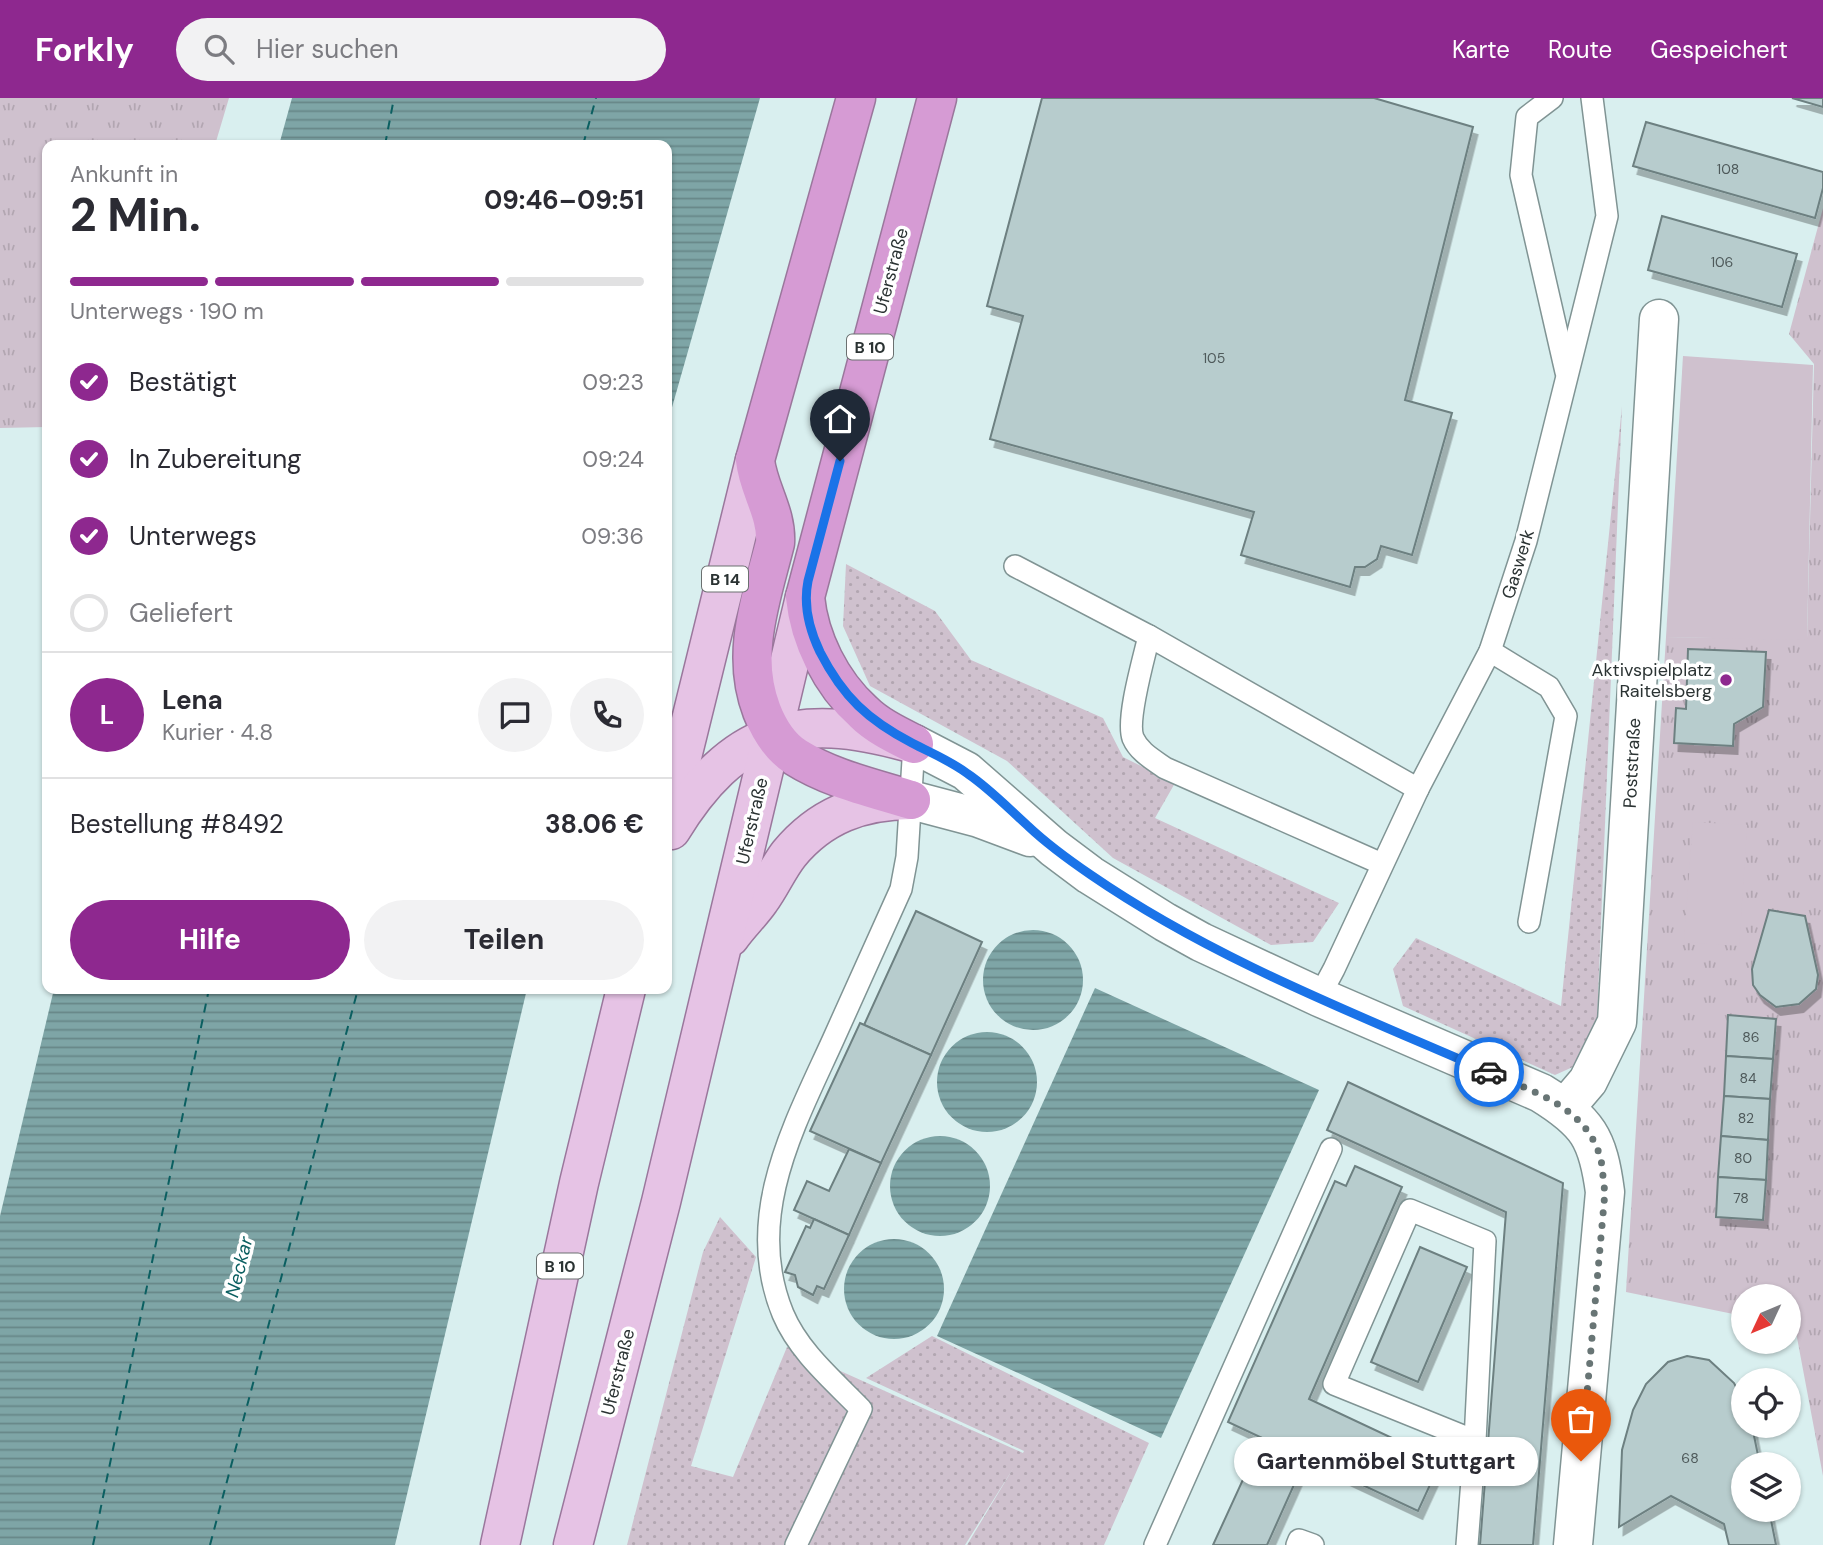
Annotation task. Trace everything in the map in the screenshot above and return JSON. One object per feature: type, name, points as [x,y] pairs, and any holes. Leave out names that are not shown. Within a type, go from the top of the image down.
[{"type":"highway","points":[[856,98],[755,460],[756,472],[776,528],[775,543],[753,634],[751,657],[755,692],[772,734],[783,746],[809,764],[859,784],[911,800]]},
{"type":"highway","name":"Uferstraße","points":[[805,597],[937,98]]},
{"type":"highway","points":[[805,597],[811,631],[838,684],[864,714],[914,744]]},
{"type":"main road","name":"B 14","points":[[672,797],[755,460]]},
{"type":"main road","name":"Uferstraße","points":[[573,1545],[661,1202],[805,597]]},
{"type":"main road","points":[[672,830],[690,802],[722,766],[747,747],[772,734],[807,728],[843,728],[914,744]]},
{"type":"main road","points":[[722,951],[730,936],[760,901],[788,855],[814,830],[857,806],[884,800],[911,800]]},
{"type":"main road","name":"B 10","points":[[500,1545],[579,1182],[625,994]]},
{"type":"street","name":"Poststraße","points":[[1565,1108],[1588,1081],[1617,1022],[1659,319]]},
{"type":"street","points":[[914,744],[965,771],[1054,848],[1090,875],[1164,922],[1318,997],[1541,1093],[1565,1108],[1589,1133],[1601,1158],[1605,1192],[1573,1545]]},
{"type":"street","points":[[911,800],[1018,831],[1054,848]]},
{"type":"lane","points":[[1552,98],[1527,117],[1521,175],[1568,377]]},
{"type":"lane","name":"Gaswerk","points":[[1318,997],[1418,789],[1490,651],[1526,541],[1607,216],[1592,98]]},
{"type":"lane","points":[[1015,566],[1149,636],[1418,789]]},
{"type":"lane","points":[[1149,636],[1131,718],[1133,738],[1144,753],[1165,768],[1382,864]]},
{"type":"lane","points":[[1490,651],[1549,687],[1566,716],[1529,922]]},
{"type":"lane","points":[[796,1545],[861,1409],[821,1369],[798,1341],[783,1314],[770,1255],[771,1198],[787,1141],[901,889],[907,857],[914,744]]},
{"type":"lane","points":[[1155,1545],[1331,1149]]},
{"type":"lane","points":[[1467,1545],[1475,1441],[1485,1241],[1410,1210],[1334,1384],[1475,1441]]},
{"type":"lane","points":[[1297,1545],[1299,1540],[1313,1545]]},
{"type":"green space","points":[[0,98],[229,98],[216,140],[42,140],[42,427],[0,428]]},
{"type":"green space","points":[[1823,208],[1823,1476],[1800,1354],[1801,1284],[1731,1284],[1731,1314],[1626,1292],[1666,637],[1807,639],[1814,364],[1789,334]]},
{"type":"green space","points":[[1683,356],[1813,365],[1807,640],[1666,637]]},
{"type":"green space","points":[[1622,406],[1597,1021],[1584,1062],[1555,1075],[1403,1006],[1393,969],[1416,938],[1561,1006]]},
{"type":"green space","points":[[846,564],[935,611],[971,660],[1103,718],[1123,757],[1175,783],[1155,818],[1339,903],[1313,942],[1271,945],[1113,858],[1007,761],[870,686],[843,626]]},
{"type":"green space","points":[[1693,822],[1747,825],[1739,946],[1684,942]]},
{"type":"green space","points":[[720,1217],[756,1257],[691,1466],[733,1477],[787,1347],[1023,1453],[1024,1451],[866,1378],[932,1336],[1149,1443],[1104,1545],[967,1545],[1014,1467],[965,1545],[627,1545],[703,1252]]},
{"type":"water","points":[[292,98],[760,98],[672,407],[672,140],[280,140]]},
{"type":"water","points":[[1033,930],[1061,938],[1075,952],[1083,980],[1075,1008],[1061,1022],[1033,1030],[1005,1022],[991,1008],[983,980],[991,952],[1005,938]]},
{"type":"water","points":[[1095,988],[1319,1090],[1161,1438],[937,1336]]},
{"type":"water","name":"Neckar","points":[[53,994],[526,994],[395,1545],[0,1545],[0,1216]]},
{"type":"water","points":[[987,1032],[1015,1040],[1029,1054],[1037,1082],[1029,1110],[1015,1124],[987,1132],[959,1124],[945,1110],[937,1082],[945,1054],[959,1040]]},
{"type":"water","points":[[940,1136],[968,1144],[982,1158],[990,1186],[982,1214],[968,1228],[940,1236],[912,1228],[898,1214],[890,1186],[898,1158],[912,1144]]},
{"type":"water","points":[[894,1239],[913,1243],[929,1254],[940,1270],[944,1289],[940,1308],[929,1324],[913,1335],[894,1339],[875,1335],[859,1324],[848,1308],[844,1289],[848,1270],[859,1254],[875,1243]]},
{"type":"building","points":[[1042,98],[1374,98],[1473,127],[1405,400],[1452,413],[1412,555],[1381,546],[1377,559],[1365,567],[1355,567],[1350,587],[1241,555],[1254,512],[990,439],[1023,316],[987,306]]},
{"type":"building","points":[[1792,98],[1823,98],[1823,107]]},
{"type":"building","points":[[1646,122],[1823,172],[1823,188],[1815,218],[1633,166]]},
{"type":"building","points":[[1662,216],[1797,254],[1782,307],[1648,270]]},
{"type":"building","name":"Aktivspielplatz Raitelsberg","points":[[1688,649],[1766,652],[1763,707],[1734,724],[1733,746],[1674,743],[1676,708],[1686,709]]},
{"type":"building","points":[[1769,910],[1805,916],[1818,975],[1816,989],[1799,1004],[1776,1007],[1760,995],[1753,985],[1752,969]]},
{"type":"building","points":[[916,911],[982,942],[931,1055],[864,1025]]},
{"type":"building","points":[[1728,1015],[1776,1019],[1773,1059],[1726,1056]]},
{"type":"building","points":[[860,1023],[931,1055],[881,1163],[810,1131]]},
{"type":"building","points":[[1726,1056],[1773,1059],[1770,1099],[1724,1096]]},
{"type":"building","points":[[1348,1082],[1563,1183],[1533,1545],[1480,1545],[1506,1212],[1327,1130]]},
{"type":"building","points":[[1724,1096],[1770,1099],[1768,1140],[1721,1136]]},
{"type":"building","points":[[1721,1136],[1768,1140],[1766,1180],[1718,1177]]},
{"type":"building","points":[[849,1149],[881,1163],[849,1235],[794,1210],[807,1181],[829,1191]]},
{"type":"building","points":[[1355,1166],[1402,1187],[1309,1399],[1441,1461],[1418,1511],[1228,1422],[1335,1181],[1346,1186]]},
{"type":"building","points":[[1718,1177],[1766,1180],[1763,1220],[1716,1217]]},
{"type":"building","points":[[814,1219],[849,1235],[824,1289],[817,1286],[813,1295],[798,1287],[795,1275],[785,1272],[806,1226],[810,1228]]},
{"type":"building","points":[[1420,1247],[1467,1267],[1418,1382],[1371,1362]]},
{"type":"building","points":[[1687,1356],[1709,1360],[1731,1380],[1731,1438],[1754,1438],[1757,1452],[1731,1452],[1731,1522],[1771,1522],[1776,1545],[1729,1545],[1724,1524],[1671,1496],[1619,1527],[1622,1450],[1633,1410],[1646,1384],[1668,1362]]},
{"type":"building","points":[[1262,1438],[1306,1458],[1267,1545],[1213,1545]]},
{"type":"ferry route","points":[[386,140],[394,98]]},
{"type":"ferry route","points":[[584,140],[596,98]]},
{"type":"ferry route","points":[[93,1545],[208,994]]},
{"type":"ferry route","points":[[210,1545],[357,994]]},
{"type":"way so far","points":[[1489,1072],[1541,1093],[1565,1108],[1589,1133],[1601,1158],[1605,1192],[1581,1461]]},
{"type":"place","name":"Aktivspielplatz Raitelsberg","points":[[1726,680]]},
{"type":"place","name":"Gartenmöbel Stuttgart","points":[[1581,1461]]},
{"type":"route","points":[[840,461],[808,581],[806,611],[811,631],[829,669],[838,684],[864,714],[888,730],[965,771],[1054,848],[1090,875],[1164,922],[1318,997],[1489,1072]]}]
